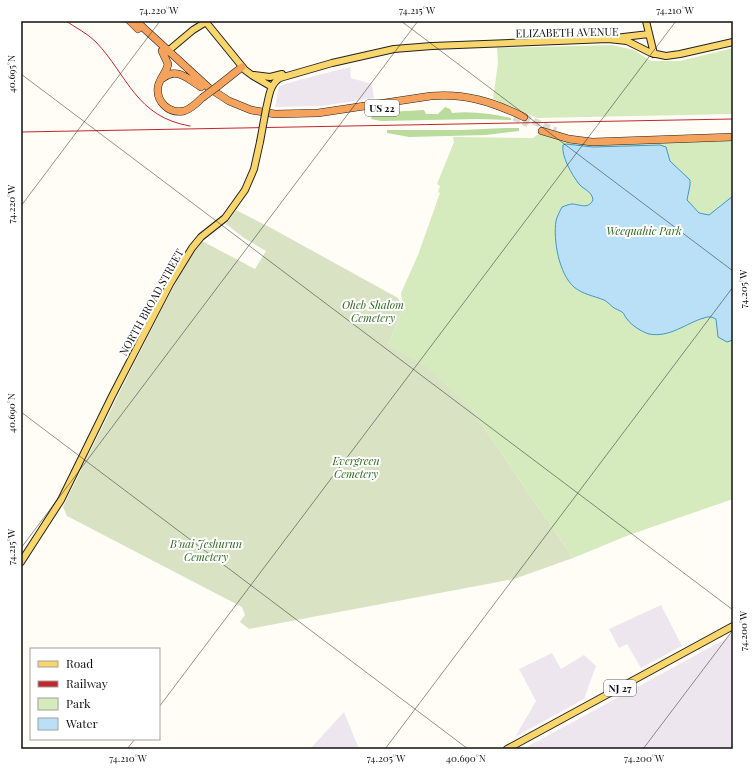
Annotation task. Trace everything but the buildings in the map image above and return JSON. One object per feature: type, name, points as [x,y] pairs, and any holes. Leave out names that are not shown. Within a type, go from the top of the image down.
[{"type":"highway","name":"US 22","points":[[130,21],[216,93],[234,104],[257,111],[281,114],[318,113],[431,96],[449,95],[485,100],[524,116]]},
{"type":"highway","name":"US 22","points":[[136,21],[201,87],[215,98],[235,108],[252,114],[274,118],[333,116],[421,102],[445,100],[480,104],[497,109],[514,117]]},
{"type":"highway","points":[[165,51],[168,66],[158,87],[158,96],[162,103],[169,109],[175,111],[186,110],[242,67]]},
{"type":"highway","points":[[161,79],[169,74],[178,73],[201,87]]},
{"type":"highway","points":[[542,131],[569,139],[592,142],[733,137]]},
{"type":"highway","points":[[556,131],[574,135],[598,137],[653,134],[733,133]]},
{"type":"main road","points":[[646,21],[654,54]]},
{"type":"main road","points":[[165,51],[195,28],[206,22],[242,67],[250,74],[272,86],[278,79],[292,74]]},
{"type":"main road","points":[[608,39],[649,34]]},
{"type":"main road","name":"ELIZABETH AVENUE","points":[[292,74],[394,49],[494,43],[608,39],[627,41],[654,54],[669,56],[733,42]]},
{"type":"main road","points":[[250,74],[270,77],[282,74],[292,74]]},
{"type":"main road","name":"NORTH BROAD STREET","points":[[21,562],[61,500],[112,396],[170,284],[192,248],[201,237],[225,218],[245,190],[254,169],[272,86]]},
{"type":"main road","name":"NJ 27","points":[[507,749],[733,626]]},
{"type":"shaded area","points":[[350,67],[351,78],[372,84],[374,98],[321,106],[275,107],[279,86]]},
{"type":"shaded area","points":[[661,605],[682,646],[641,668],[627,644],[619,648],[609,629]]},
{"type":"shaded area","points":[[733,635],[733,749],[523,749]]},
{"type":"shaded area","points":[[552,653],[561,669],[584,655],[596,666],[584,699],[515,737],[536,701],[519,669]]},
{"type":"shaded area","points":[[344,712],[359,749],[310,749]]},
{"type":"green space","points":[[612,45],[634,50],[651,61],[680,61],[733,48],[733,114],[537,118],[493,99],[498,63],[497,48]]},
{"type":"green space","points":[[445,107],[450,109],[452,113],[482,113],[511,118],[511,120],[478,119],[381,121],[371,119],[373,114],[389,112],[424,110],[426,114],[438,114]]},
{"type":"green space","points":[[519,128],[519,131],[486,135],[409,137],[387,133],[387,130],[462,130]]},
{"type":"green space","points":[[540,133],[571,142],[733,140],[733,499],[629,535],[573,558],[474,413],[388,345],[403,307],[401,293],[418,255],[440,193],[438,192],[440,186],[437,184],[454,142],[453,137],[533,138]]},
{"type":"green space","name":"Evergreen Cemetery","points":[[236,210],[398,298],[403,307],[388,345],[428,368],[474,413],[573,558],[514,579],[249,629],[240,622],[245,615],[242,607],[67,516],[63,507],[163,307],[199,244],[202,241],[255,269],[266,251],[244,238],[226,224]]},
{"type":"water","name":"Weequahic Park","points":[[563,145],[593,147],[660,145],[666,147],[670,161],[690,180],[687,200],[699,213],[709,215],[733,196],[733,340],[727,342],[718,337],[716,319],[710,317],[697,320],[664,334],[657,335],[646,333],[634,326],[623,313],[605,301],[588,295],[574,287],[564,274],[558,256],[555,238],[556,219],[562,207],[572,204],[586,206],[593,200],[589,193],[573,176],[564,154]]},
{"type":"tunnel","points":[[514,117],[528,124]]},
{"type":"tunnel","points":[[524,117],[556,131]]},
{"type":"railway","points":[[66,21],[96,42],[145,104],[157,114],[172,121],[190,126]]},
{"type":"railway","points":[[21,132],[733,119]]},
{"type":"park label","name":"Oheb Shalom Cemetery","points":[[373,310]]},
{"type":"park label","name":"B'nai Jeshurun Cemetery","points":[[206,549]]}]
